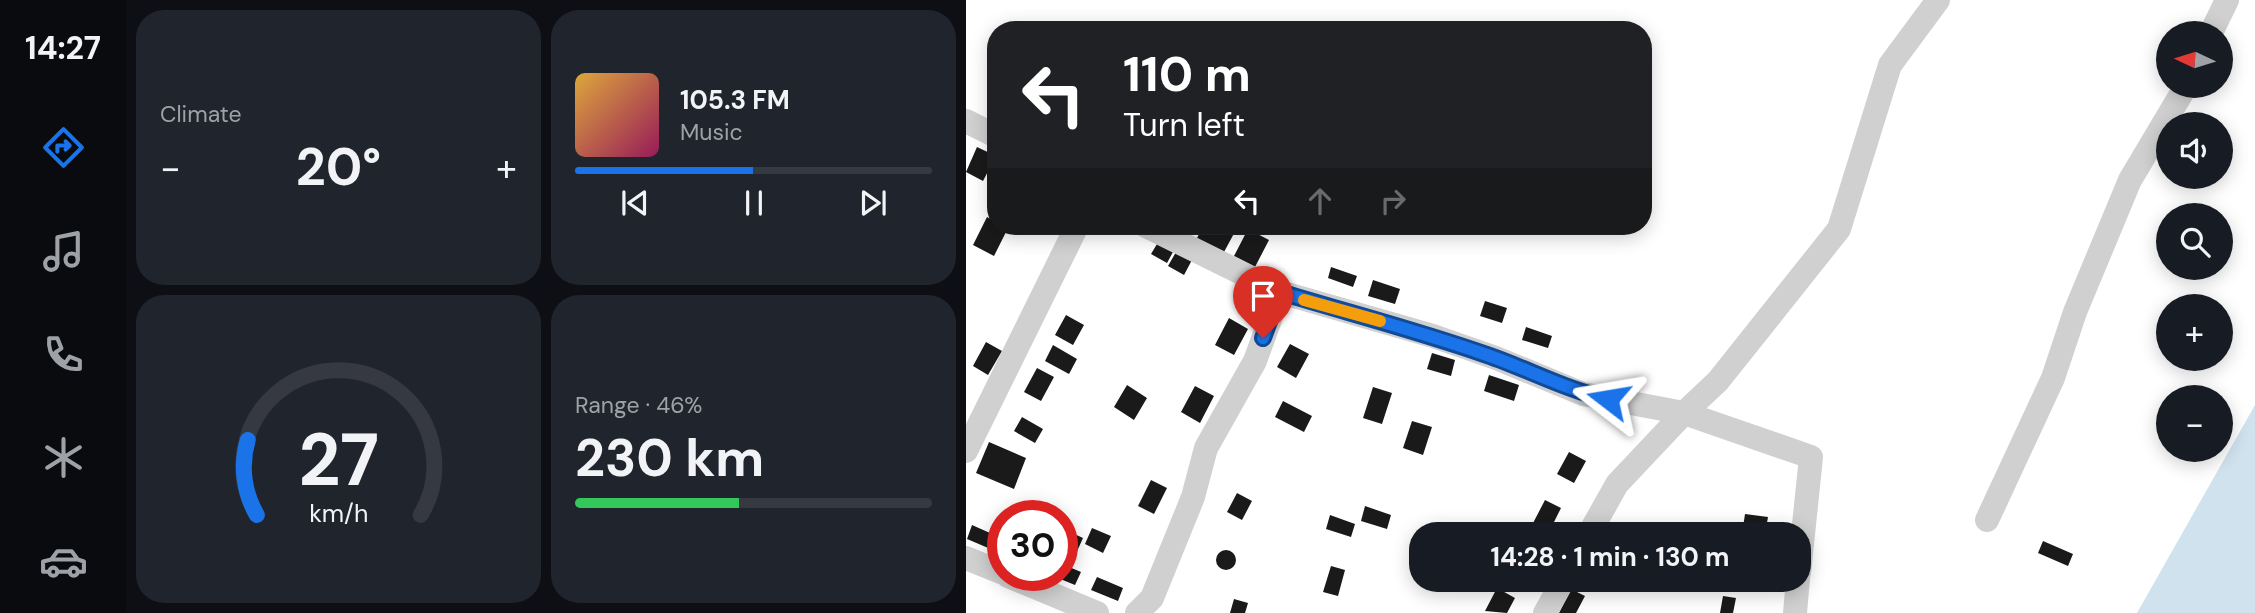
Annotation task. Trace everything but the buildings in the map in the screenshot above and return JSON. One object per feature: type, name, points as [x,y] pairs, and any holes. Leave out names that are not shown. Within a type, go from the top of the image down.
[{"type":"street","points":[[1596,522],[1617,484],[1718,381],[1839,229],[1890,65],[1938,0]]},
{"type":"street","points":[[2217,21],[2227,0]]},
{"type":"street","points":[[1987,520],[2053,378],[2075,312],[2130,180],[2179,98]]},
{"type":"street","points":[[966,121],[987,132]]},
{"type":"street","points":[[966,451],[1073,235]]},
{"type":"street","points":[[1164,235],[1280,292],[1433,336],[1496,358],[1583,394],[1684,413],[1811,457],[1804,522]]},
{"type":"street","points":[[1137,613],[1152,598],[1193,497],[1206,448],[1255,361],[1280,292]]},
{"type":"street","points":[[966,558],[987,567]]},
{"type":"street","points":[[1044,591],[1097,613]]},
{"type":"street","points":[[1545,613],[1557,592]]},
{"type":"street","points":[[1795,613],[1797,592]]},
{"type":"water","points":[[2255,405],[2255,613],[2137,613],[2223,462],[2233,462],[2233,444]]},
{"type":"slow traffic","points":[[1304,300],[1380,321]]},
{"type":"route","points":[[1263,338],[1280,292],[1433,336],[1496,358],[1583,394],[1608,399]]}]
